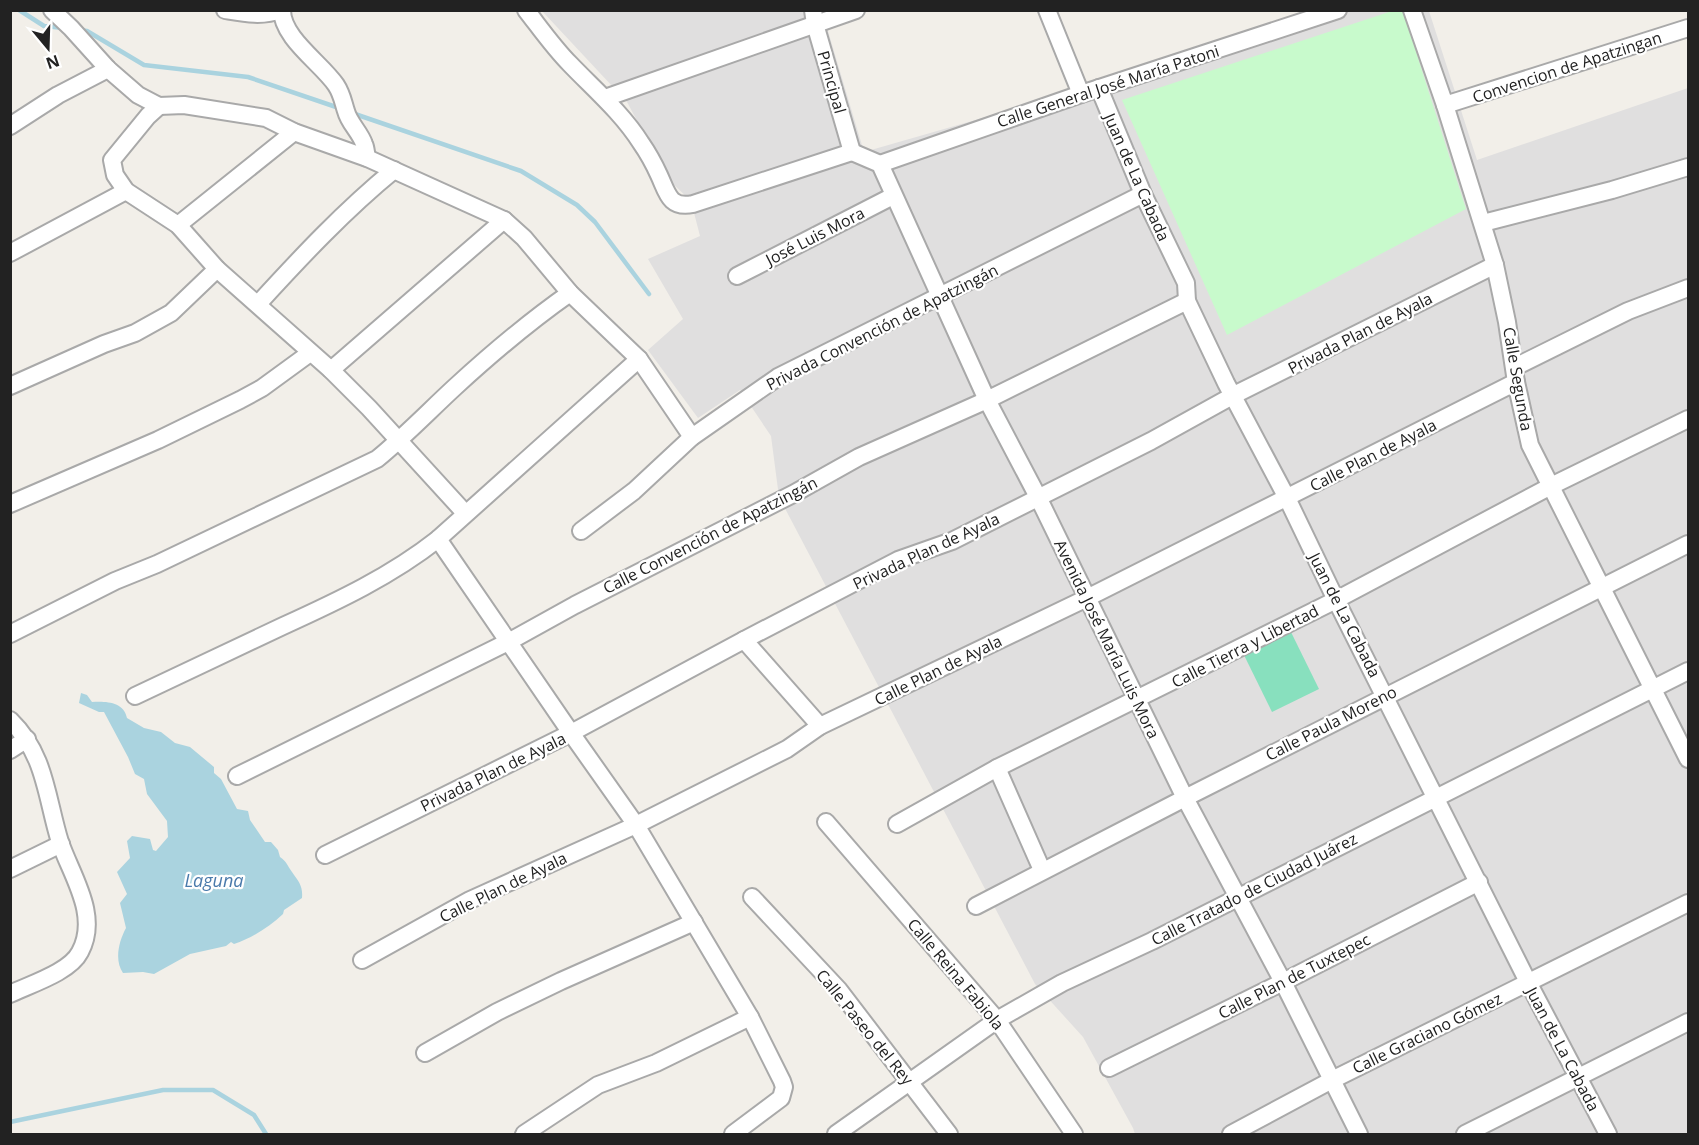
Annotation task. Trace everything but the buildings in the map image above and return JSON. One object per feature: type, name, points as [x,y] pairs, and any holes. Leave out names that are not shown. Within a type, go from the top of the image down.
[{"type":"street","points":[[225,10],[247,14],[272,13],[281,10],[282,20],[294,40],[311,56],[340,92],[344,99],[346,112],[364,143],[367,158]]},
{"type":"street","points":[[526,10],[568,62],[604,98],[640,142],[660,177],[663,188],[678,204],[693,204],[852,152],[880,164]]},
{"type":"street","points":[[604,98],[814,17],[856,10]]},
{"type":"street","points":[[1047,10],[1081,94]]},
{"type":"street","name":"Calle General José María Patoni","points":[[880,164],[1081,94],[1338,10]]},
{"type":"street","name":"Calle Segunda","points":[[1412,10],[1445,105],[1495,265],[1503,296],[1515,375],[1530,445],[1689,759]]},
{"type":"street","points":[[55,12],[108,69],[138,95],[159,106],[184,105],[266,118],[294,132],[367,158],[504,220],[524,238],[570,292],[639,359],[692,437]]},
{"type":"street","name":"Principal","points":[[814,17],[852,152]]},
{"type":"street","name":"Convencion de Apatzingan","points":[[1445,105],[1689,28]]},
{"type":"street","points":[[10,126],[58,95],[108,69]]},
{"type":"street","name":"Juan de La Cabada","points":[[1099,88],[1143,194],[1186,283],[1187,301],[1528,982],[1608,1134]]},
{"type":"street","points":[[159,106],[112,160],[115,175],[126,190],[178,225],[218,269],[331,370],[465,513]]},
{"type":"street","points":[[178,225],[294,132]]},
{"type":"street","name":"Avenida José María Luis Mora","points":[[880,164],[987,400],[1038,497],[1185,798],[1283,982],[1359,1134]]},
{"type":"street","points":[[1483,223],[1612,190],[1689,167]]},
{"type":"street","points":[[258,304],[297,261],[355,204],[394,170]]},
{"type":"street","points":[[10,253],[126,190]]},
{"type":"street","name":"Privada Convención de Apatzingán","points":[[581,531],[634,491],[692,437],[778,377],[940,298],[1143,194]]},
{"type":"street","name":"José Luis Mora","points":[[737,276],[893,196]]},
{"type":"street","points":[[331,370],[504,220]]},
{"type":"street","name":"Privada Plan de Ayala","points":[[325,855],[571,733],[898,560],[952,541],[1495,265]]},
{"type":"street","points":[[10,386],[104,344],[135,333],[162,318],[182,305],[218,269]]},
{"type":"street","name":"Calle Plan de Ayala","points":[[362,960],[470,900],[636,825],[787,749],[820,726],[1087,598],[1287,498],[1628,311],[1689,288]]},
{"type":"street","points":[[10,634],[115,581],[157,564],[377,459],[506,343],[570,292]]},
{"type":"street","name":"Calle Convención de Apatzingán","points":[[237,777],[510,641],[575,605],[793,494],[859,457],[987,400],[1187,301]]},
{"type":"street","points":[[10,504],[158,440],[240,400],[262,388],[310,353]]},
{"type":"street","points":[[135,696],[387,575],[438,539],[639,359]]},
{"type":"street","name":"Calle Tierra y Libertad","points":[[897,824],[997,768],[1336,600],[1551,486],[1689,419]]},
{"type":"street","points":[[438,539],[636,825],[750,1017],[784,1087],[781,1098],[733,1134]]},
{"type":"street","name":"Calle Paula Moreno","points":[[976,906],[1042,870],[1689,544]]},
{"type":"street","points":[[744,640],[820,726]]},
{"type":"street","name":"Calle Tratado de Ciudad Juárez","points":[[836,1134],[997,1020],[1062,983],[1237,898],[1689,671]]},
{"type":"street","points":[[10,720],[27,739],[42,768],[61,844],[82,892],[86,920],[82,949],[74,960],[64,968],[10,994]]},
{"type":"street","points":[[10,750],[27,739]]},
{"type":"street","points":[[997,768],[1042,870]]},
{"type":"street","name":"Calle Reina Fabiola","points":[[826,822],[997,1020],[1074,1134]]},
{"type":"street","points":[[10,869],[61,844]]},
{"type":"street","name":"Calle Plan de Tuxtepec","points":[[1109,1068],[1479,882]]},
{"type":"street","name":"Calle Paseo del Rey","points":[[752,897],[839,990],[949,1134]]},
{"type":"street","name":"Calle Graciano Gómez","points":[[1231,1134],[1332,1080],[1689,903]]},
{"type":"street","points":[[425,1053],[496,1012],[694,922]]},
{"type":"street","points":[[524,1134],[598,1084],[656,1063],[750,1017]]},
{"type":"street","points":[[1465,1134],[1689,1022]]},
{"type":"shaded area","points":[[542,11],[822,11],[864,152],[1100,84],[1328,11],[1429,11],[1477,160],[1688,88],[1688,1134],[1135,1134],[1083,1037],[1035,984],[779,497],[771,436],[740,390],[698,418],[648,350],[683,319],[648,259],[700,236],[691,201],[669,180],[627,102]]},
{"type":"green space","points":[[1392,11],[1403,11],[1466,209],[1227,335],[1122,100]]},
{"type":"green space","points":[[1288,626],[1319,689],[1272,712],[1241,649]]},
{"type":"water","name":"Laguna","points":[[81,693],[87,695],[92,702],[108,702],[118,706],[127,718],[144,728],[161,732],[175,743],[190,747],[214,767],[214,773],[221,779],[237,809],[248,811],[250,820],[265,842],[271,842],[278,850],[280,857],[286,862],[300,884],[302,898],[284,910],[283,914],[266,928],[241,942],[234,944],[231,942],[226,946],[190,954],[154,974],[123,973],[120,968],[118,950],[126,928],[120,903],[127,894],[117,872],[130,858],[127,841],[132,836],[150,839],[153,850],[156,851],[168,837],[167,821],[147,794],[144,779],[135,774],[104,712],[79,703]]},
{"type":"waterway","points":[[19,10],[44,26],[63,28]]},
{"type":"waterway","points":[[80,30],[87,31],[144,65],[248,77],[342,109]]},
{"type":"waterway","points":[[352,113],[521,171],[577,205],[595,222],[649,294]]},
{"type":"waterway","points":[[10,1122],[163,1090],[213,1090],[254,1115],[266,1134]]}]
